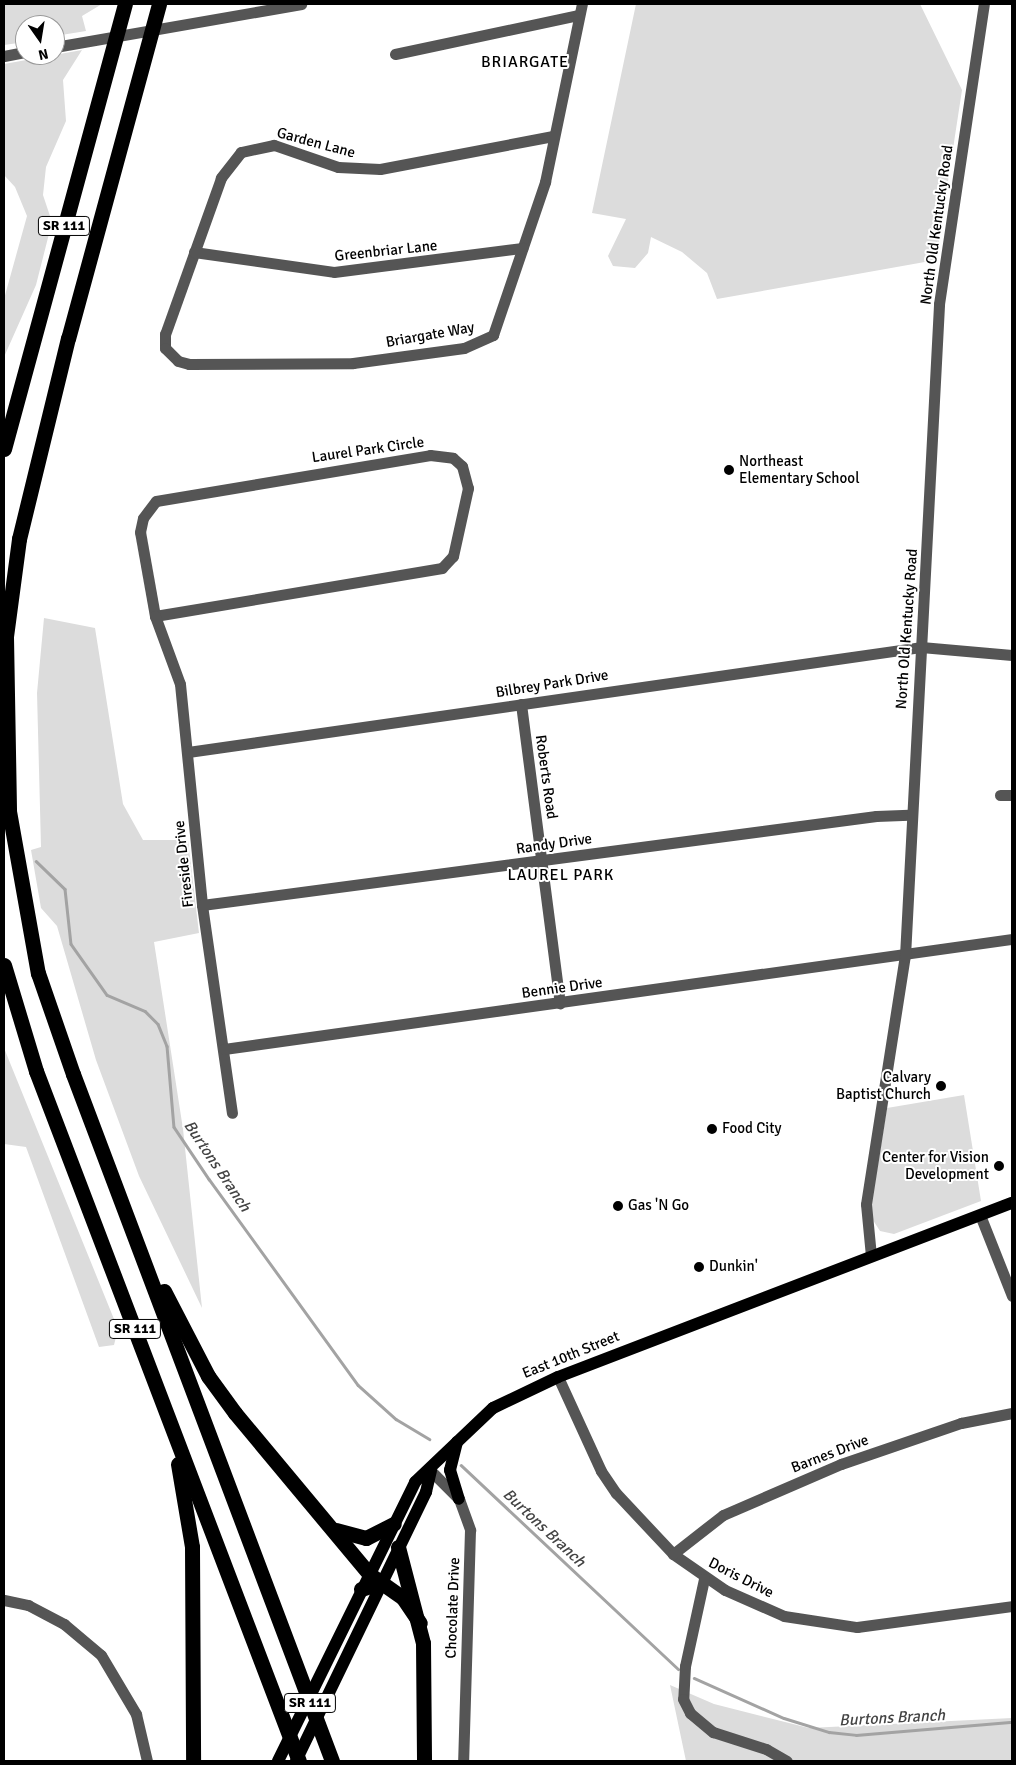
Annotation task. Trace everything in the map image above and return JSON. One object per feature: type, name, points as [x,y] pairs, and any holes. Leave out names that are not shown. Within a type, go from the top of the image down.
[{"type":"highway","name":"SR 111","points":[[4,448],[125,4]]},
{"type":"highway","name":"SR 111","points":[[159,4],[68,338],[19,539],[6,646],[4,728],[17,872],[38,973],[125,1213],[331,1758]]},
{"type":"highway","name":"SR 111","points":[[4,965],[36,1071],[297,1761]]},
{"type":"highway","points":[[125,1213],[208,1376],[332,1528],[375,1578],[403,1598],[420,1623]]},
{"type":"highway","points":[[132,1322],[167,1426],[188,1509],[192,1555],[193,1761]]},
{"type":"highway","points":[[332,1528],[348,1537],[366,1538],[394,1524]]},
{"type":"highway","points":[[398,1547],[420,1623],[426,1670],[424,1761]]},
{"type":"highway","points":[[361,1589],[375,1578]]},
{"type":"main road","name":"East 10th Street","points":[[297,1761],[375,1578],[394,1524],[415,1482],[431,1471],[463,1433],[493,1408],[558,1377],[1012,1203]]},
{"type":"main road","points":[[459,1499],[450,1470],[463,1433]]},
{"type":"main road","points":[[375,1578],[398,1547],[426,1492],[431,1471]]},
{"type":"main road","points":[[278,1761],[361,1589]]},
{"type":"street","points":[[65,44],[301,4]]},
{"type":"street","name":"North Old Kentucky Road","points":[[871,1256],[866,1204],[905,956],[909,815],[921,647],[939,304],[984,4]]},
{"type":"street","points":[[395,54],[580,9]]},
{"type":"street","name":"Briargate Way","points":[[194,252],[165,334],[165,348],[178,361],[352,363],[464,348],[488,338],[502,317],[522,248],[545,182],[552,136],[580,9]]},
{"type":"street","name":"Garden Lane","points":[[194,252],[221,178],[233,158],[250,147],[274,145],[338,167],[380,169],[552,136]]},
{"type":"street","name":"Greenbriar Lane","points":[[194,252],[334,272],[522,248]]},
{"type":"street","name":"Laurel Park Circle","points":[[430,455],[453,458],[462,466],[468,488],[465,516],[453,556],[442,568],[155,616],[140,532],[143,518],[156,501],[430,455]]},
{"type":"street","name":"Fireside Drive","points":[[155,616],[180,684],[202,905],[232,1113]]},
{"type":"street","name":"Bilbrey Park Drive","points":[[188,752],[921,647],[1012,655]]},
{"type":"street","name":"Roberts Road","points":[[520,704],[543,861],[560,1003]]},
{"type":"street","name":"Randy Drive","points":[[202,905],[876,816],[909,815]]},
{"type":"street","name":"Bennie Drive","points":[[224,1049],[905,956],[1012,939]]},
{"type":"street","points":[[980,1214],[1012,1296]]},
{"type":"street","name":"Doris Drive","points":[[558,1377],[601,1471],[630,1512],[673,1554],[704,1579],[766,1608],[824,1624],[895,1624],[1012,1606]]},
{"type":"street","name":"Barnes Drive","points":[[673,1554],[723,1515],[815,1475],[960,1423],[1012,1414]]},
{"type":"street","name":"Chocolate Drive","points":[[431,1471],[459,1499],[470,1530],[463,1761]]},
{"type":"street","points":[[704,1579],[685,1666],[683,1699],[690,1713],[713,1732],[766,1749],[787,1761]]},
{"type":"street","points":[[4,1600],[28,1605],[64,1624],[101,1655],[136,1714],[147,1761]]},
{"type":"shaded area","points":[[4,4],[102,4],[82,16],[86,31],[65,34],[65,15],[15,15],[15,43],[4,45]]},
{"type":"shaded area","points":[[636,4],[920,4],[962,90],[936,260],[717,299],[707,273],[682,252],[651,237],[648,253],[635,268],[613,266],[608,256],[626,219],[592,213]]},
{"type":"shaded area","points":[[82,50],[63,80],[66,121],[46,167],[43,195],[52,222],[36,285],[4,357],[4,299],[27,216],[15,187],[4,175],[4,64],[15,62],[15,65],[65,65],[65,53]]},
{"type":"shaded area","points":[[44,618],[95,628],[123,804],[143,840],[188,840],[199,933],[154,942],[183,1129],[202,1308],[139,1176],[96,1060],[57,926],[41,908],[31,850],[41,847],[37,693]]},
{"type":"shaded area","points":[[4,1048],[118,1329],[114,1345],[99,1347],[26,1147],[4,1144]]},
{"type":"shaded area","points":[[964,1095],[981,1201],[894,1234],[880,1231],[871,1217],[871,1207],[887,1108]]},
{"type":"shaded area","points":[[670,1685],[714,1704],[809,1728],[1012,1718],[1012,1761],[686,1761]]},
{"type":"waterway","name":"Burtons Branch","points":[[36,861],[65,889],[71,944],[107,995],[145,1011],[158,1024],[167,1046],[174,1127],[209,1179],[358,1385],[396,1419],[429,1439]]},
{"type":"waterway","name":"Burtons Branch","points":[[461,1465],[678,1669]]},
{"type":"waterway","name":"Burtons Branch","points":[[694,1678],[784,1718],[829,1732],[856,1735],[1012,1722]]},
{"type":"place","name":"Northeast Elementary School","points":[[729,470]]},
{"type":"place","name":"Calvary Baptist Church","points":[[941,1086]]},
{"type":"place","name":"Food City","points":[[712,1129]]},
{"type":"place","name":"Center for Vision Development","points":[[999,1166]]},
{"type":"place","name":"Gas 'N Go","points":[[618,1206]]},
{"type":"place","name":"Dunkin'","points":[[699,1267]]},
{"type":"district","name":"BRIARGATE","points":[[525,62]]},
{"type":"district","name":"LAUREL PARK","points":[[561,875]]}]
